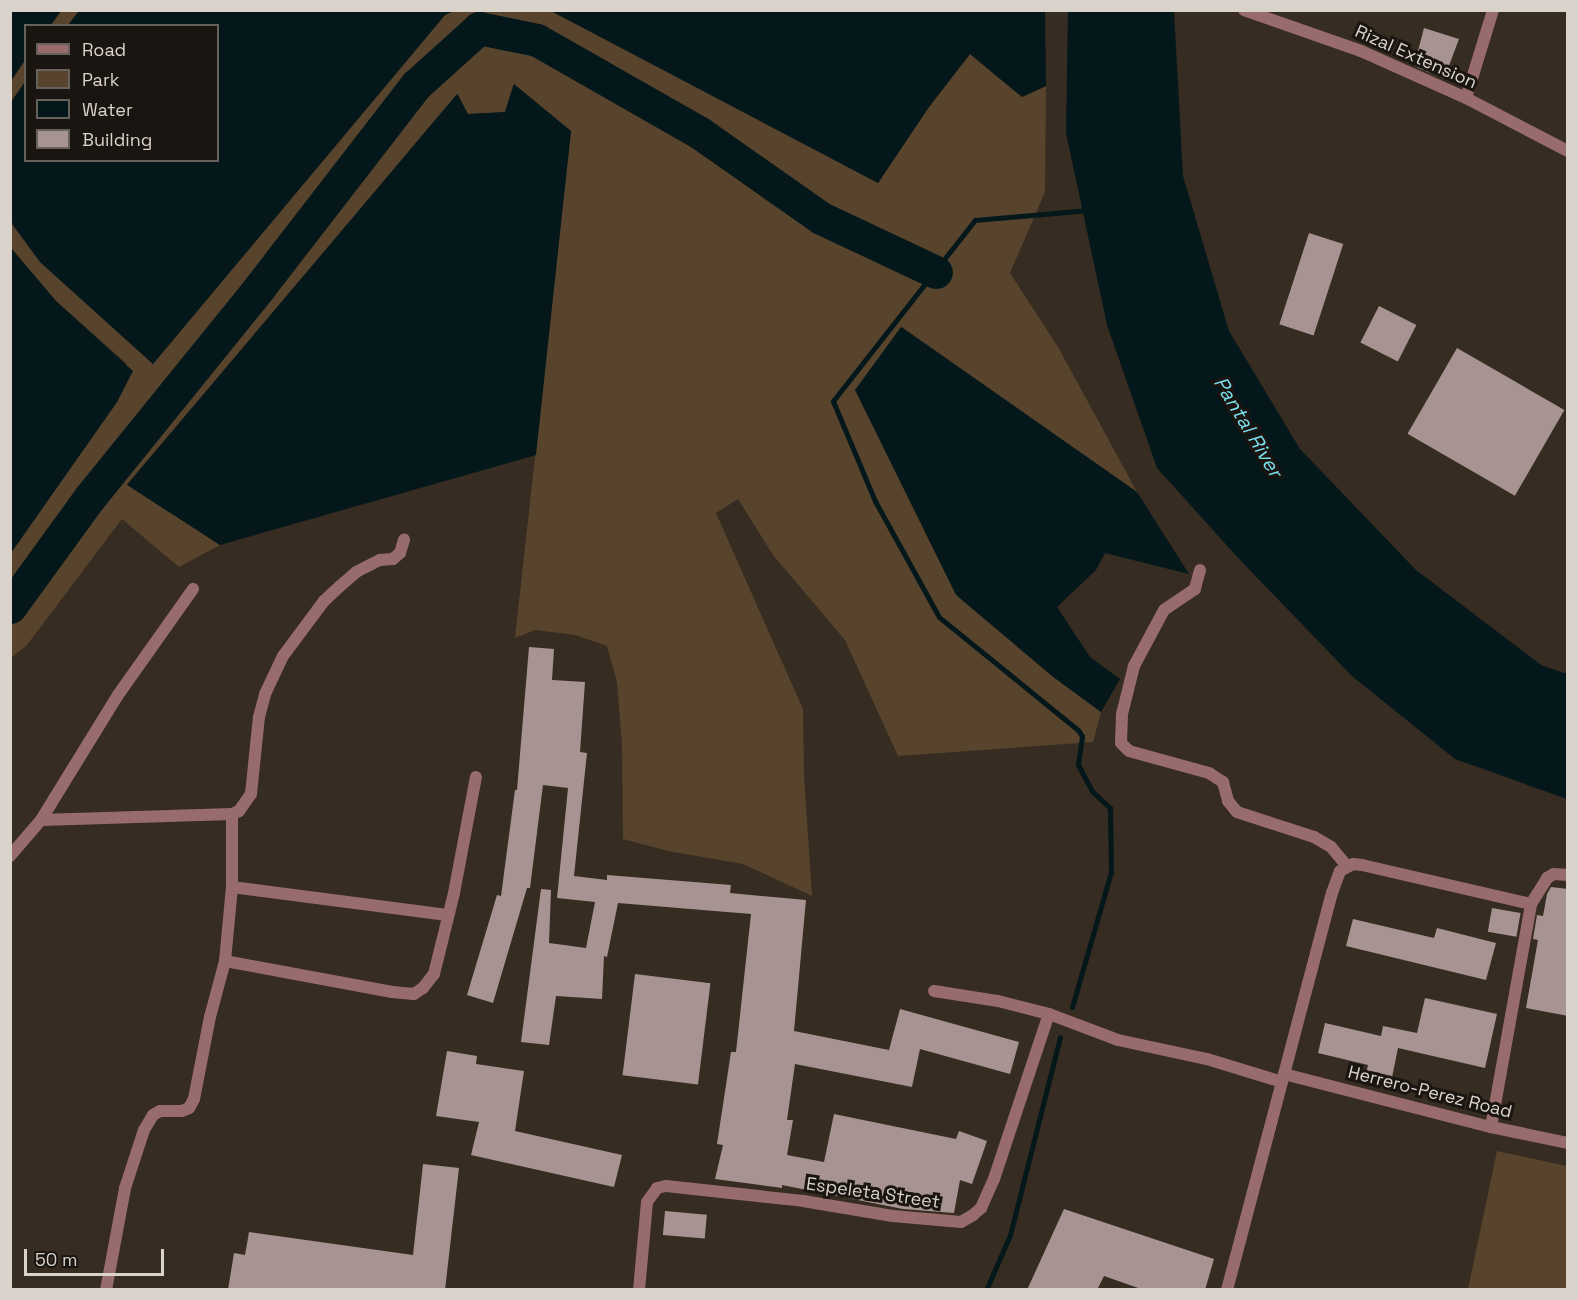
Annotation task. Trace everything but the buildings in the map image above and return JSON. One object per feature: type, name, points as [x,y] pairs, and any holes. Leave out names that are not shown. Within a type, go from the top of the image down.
[{"type":"street","name":"Rizal Extension","points":[[1244,10],[1361,51],[1466,98],[1568,151]]},
{"type":"street","points":[[1466,98],[1493,10]]},
{"type":"street","points":[[41,820],[232,814],[246,804],[251,794],[259,717],[271,676],[283,656],[331,594],[356,572],[380,560],[393,559],[400,554],[404,540]]},
{"type":"street","points":[[1200,570],[1195,589],[1164,610],[1134,666],[1122,714],[1121,743],[1129,751],[1209,773],[1223,782],[1228,801],[1237,813],[1314,837],[1331,847],[1347,866]]},
{"type":"street","points":[[10,856],[41,820],[118,695],[193,589]]},
{"type":"street","points":[[225,961],[414,994],[429,983],[434,974],[463,851],[477,777]]},
{"type":"street","points":[[106,1290],[125,1188],[144,1130],[153,1115],[160,1111],[182,1111],[189,1108],[194,1099],[210,1017],[225,961],[232,887],[232,814]]},
{"type":"street","points":[[1227,1290],[1335,881],[1340,871],[1347,866],[1362,865],[1531,904]]},
{"type":"street","points":[[1491,1127],[1531,904],[1547,878],[1554,874],[1568,875]]},
{"type":"street","points":[[232,887],[447,915]]},
{"type":"street","name":"Herrero-Perez Road","points":[[934,991],[998,1001],[1049,1014],[1118,1040],[1568,1143]]},
{"type":"street","name":"Espeleta Street","points":[[639,1290],[647,1202],[657,1188],[666,1186],[803,1201],[893,1216],[961,1222],[973,1215],[981,1208],[994,1179],[1049,1014]]},
{"type":"green space","points":[[61,11],[79,11],[69,24],[52,24]]},
{"type":"green space","points":[[454,11],[551,11],[878,183],[929,107],[970,54],[1022,97],[1046,86],[1045,192],[1010,273],[1058,347],[1137,492],[902,327],[1052,676],[1101,712],[1093,742],[898,756],[845,640],[773,555],[738,499],[716,513],[803,709],[804,776],[812,896],[743,864],[668,851],[623,839],[622,744],[617,682],[607,646],[575,635],[535,630],[515,638],[571,131],[513,85],[505,112],[468,114],[458,94],[127,484],[220,545],[179,567],[122,519],[27,645],[11,658],[11,553],[117,402],[126,363],[56,301],[11,248],[10,222],[40,262],[153,364],[445,15]]},
{"type":"green space","points":[[24,62],[24,83],[11,102],[11,81]]},
{"type":"green space","points":[[1497,1151],[1567,1166],[1567,1289],[1468,1289]]},
{"type":"water","points":[[11,10],[61,11],[52,24],[24,24],[24,62],[11,81]]},
{"type":"water","points":[[79,10],[454,11],[445,15],[153,364],[40,262],[11,222],[11,102],[24,83],[24,162],[219,162],[219,24],[69,24]]},
{"type":"water","points":[[551,11],[1045,11],[1046,86],[1022,97],[970,54],[929,107],[878,183]]},
{"type":"water","name":"Pantal River","points":[[1068,11],[1174,11],[1183,176],[1229,331],[1300,449],[1416,570],[1541,665],[1567,674],[1567,799],[1455,759],[1352,676],[1240,560],[1157,468],[1107,325],[1066,133]]},
{"type":"water","points":[[514,84],[571,131],[536,455],[220,545],[127,485],[457,94],[468,114],[505,112]]},
{"type":"water","points":[[11,248],[56,301],[133,371],[117,402],[11,553]]},
{"type":"water","points":[[901,327],[1137,492],[1189,574],[1105,553],[1096,570],[1057,607],[1090,657],[1120,679],[1101,712],[1052,676],[956,595],[855,390]]},
{"type":"waterway","points":[[10,607],[90,497],[259,288],[416,85],[479,28],[537,40],[700,133],[821,218],[936,272]]},
{"type":"waterway","points":[[1072,1007],[1111,872],[1110,808],[1092,791],[1078,765],[1082,736],[1078,730],[939,617],[875,501],[833,401],[975,220],[1089,210]]},
{"type":"waterway","points":[[986,1290],[1010,1235],[1060,1037]]}]
